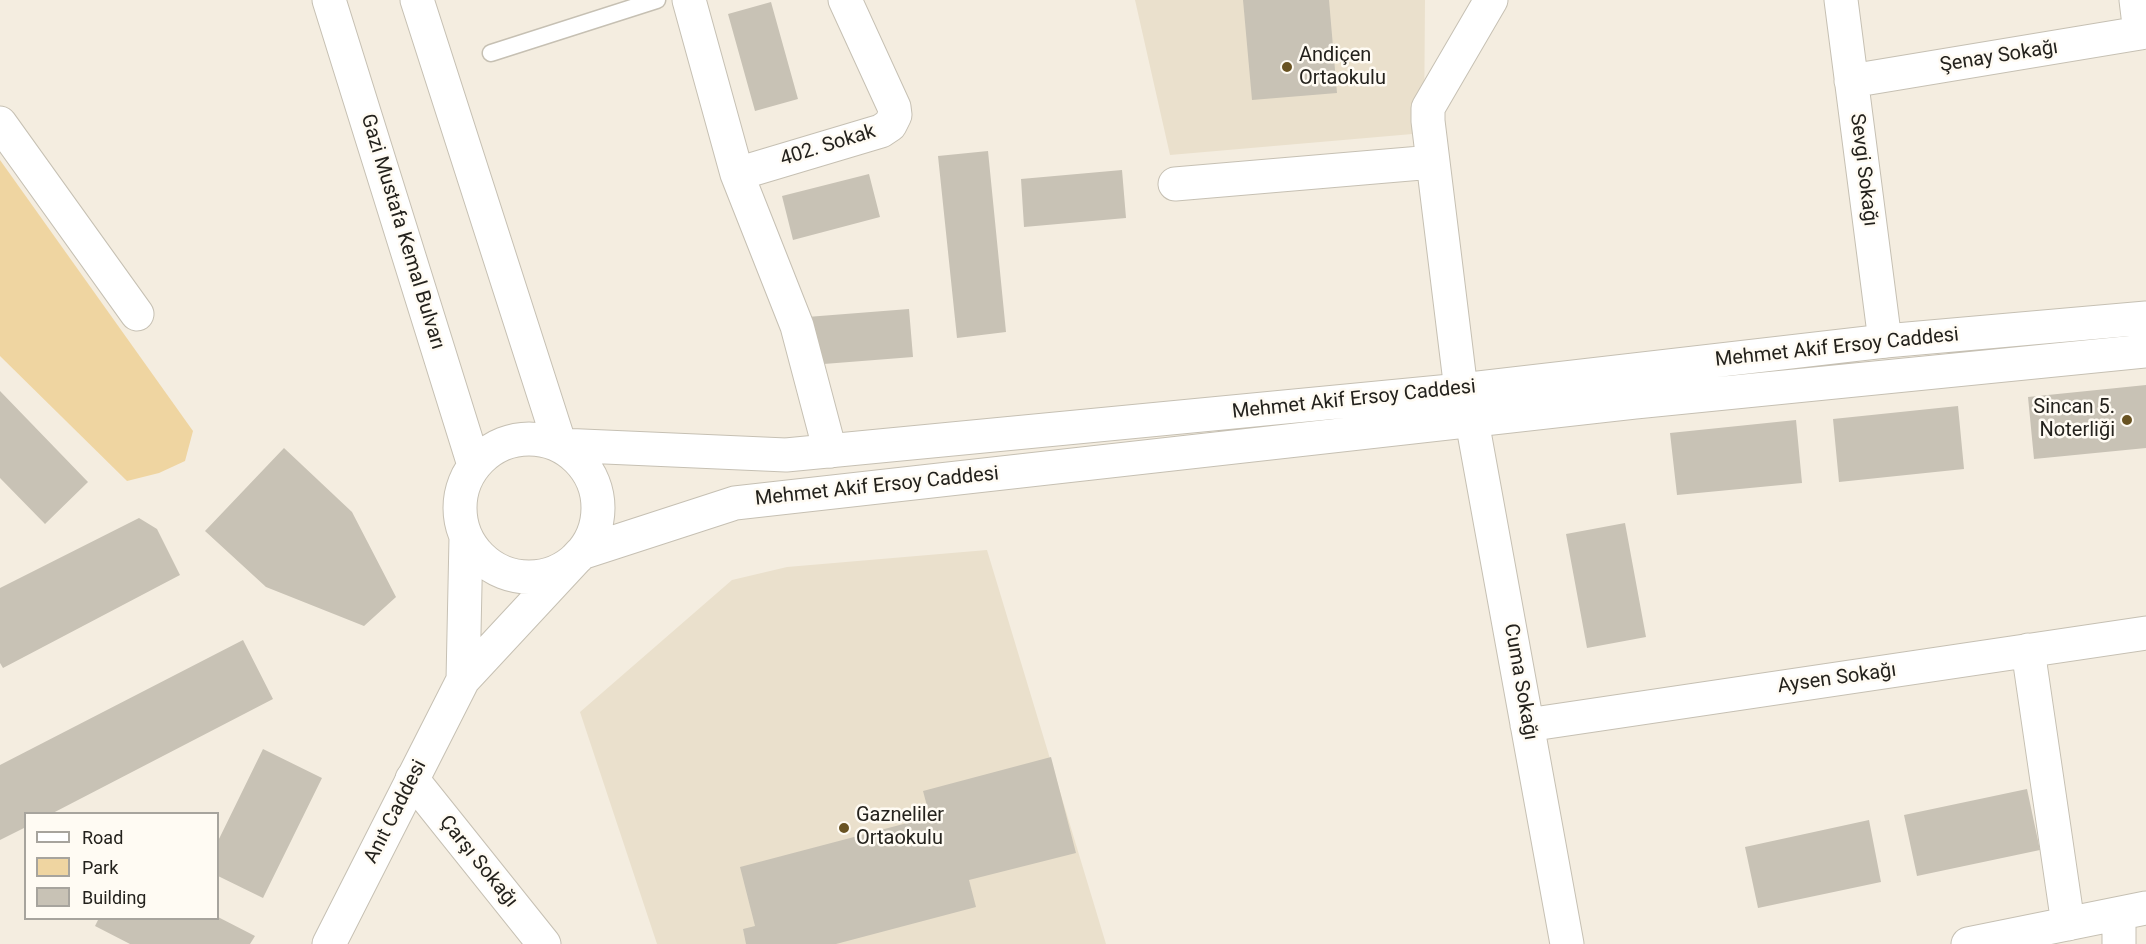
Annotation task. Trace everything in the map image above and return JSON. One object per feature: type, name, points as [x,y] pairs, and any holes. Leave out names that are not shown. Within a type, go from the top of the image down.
[{"type":"main road","name":"Gazi Mustafa Kemal Bulvarı","points":[[328,0],[474,465]]},
{"type":"main road","points":[[417,0],[560,446]]},
{"type":"main road","points":[[689,0],[738,174],[798,326],[830,451]]},
{"type":"main road","name":"402. Sokak","points":[[738,174],[881,131],[890,125],[895,114],[894,107],[844,0]]},
{"type":"main road","points":[[1461,390],[1428,108],[1491,0]]},
{"type":"main road","name":"Sevgi Sokağı","points":[[1841,0],[1885,341]]},
{"type":"main road","points":[[2136,0],[2143,33]]},
{"type":"main road","name":"Şenay Sokağı","points":[[1851,81],[2143,33]]},
{"type":"main road","points":[[0,123],[137,314]]},
{"type":"main road","points":[[1175,184],[1433,162]]},
{"type":"main road","name":"Mehmet Akif Ersoy Caddesi","points":[[560,446],[786,455],[1461,390],[1885,341],[2146,318]]},
{"type":"main road","name":"Mehmet Akif Ersoy Caddesi","points":[[581,553],[735,503],[1635,402],[2146,351]]},
{"type":"main road","name":"Cuma Sokağı","points":[[1472,421],[1568,944]]},
{"type":"main road","points":[[463,680],[581,553],[592,536],[598,515],[597,494],[590,474],[577,458],[560,446],[537,439],[514,440],[492,449],[474,465],[465,481],[460,500],[460,519],[466,538],[479,556],[498,570],[519,576],[542,576],[563,567],[581,553]]},
{"type":"main road","points":[[463,680],[466,538]]},
{"type":"main road","name":"Aysen Sokağı","points":[[1527,725],[2146,633]]},
{"type":"main road","points":[[2028,650],[2068,924]]},
{"type":"main road","name":"Anıt Caddesi","points":[[329,944],[463,680]]},
{"type":"main road","name":"Çarşı Sokağı","points":[[412,779],[544,944]]},
{"type":"main road","points":[[1968,944],[2068,924],[2128,922]]},
{"type":"lane","points":[[491,53],[657,0]]},
{"type":"shaded area","name":"Andiçen Ortaokulu","points":[[1135,0],[1425,0],[1424,133],[1170,155]]},
{"type":"shaded area","name":"Gazneliler Ortaokulu","points":[[987,550],[1106,944],[657,944],[580,712],[732,580],[787,567]]},
{"type":"green space","points":[[0,160],[193,431],[185,461],[159,473],[127,481],[0,356]]},
{"type":"building","points":[[1243,0],[1329,0],[1337,93],[1252,100]]},
{"type":"building","points":[[771,2],[798,99],[755,111],[728,14]]},
{"type":"building","points":[[988,151],[1006,332],[957,338],[938,156]]},
{"type":"building","points":[[1122,170],[1126,218],[1024,227],[1021,179]]},
{"type":"building","points":[[869,174],[880,217],[793,240],[782,196]]},
{"type":"building","points":[[909,309],[913,357],[811,365],[807,317]]},
{"type":"building","points":[[2146,385],[2146,448],[2034,459],[2028,397]]},
{"type":"building","points":[[0,391],[88,482],[45,524],[0,478]]},
{"type":"building","points":[[1958,406],[1964,469],[1839,482],[1833,419]]},
{"type":"building","points":[[1796,420],[1802,483],[1677,495],[1670,433]]},
{"type":"building","points":[[284,448],[352,512],[396,597],[364,626],[266,587],[205,531]]},
{"type":"building","points":[[139,518],[157,529],[180,575],[3,668],[0,663],[0,588]]},
{"type":"building","points":[[1625,523],[1646,637],[1587,648],[1566,534]]},
{"type":"building","points":[[243,640],[273,699],[55,812],[24,812],[24,828],[0,840],[0,765]]},
{"type":"building","points":[[263,749],[322,778],[263,898],[219,876],[219,839]]},
{"type":"building","points":[[1051,757],[1076,853],[969,880],[976,907],[836,944],[746,944],[743,929],[755,926],[740,867],[930,817],[923,791]]},
{"type":"building","points":[[2027,789],[2040,850],[1917,876],[1904,815]]},
{"type":"building","points":[[1869,820],[1881,882],[1758,908],[1745,847]]},
{"type":"building","points":[[219,918],[255,936],[250,944],[130,944],[95,926],[98,920],[219,920]]},
{"type":"place","name":"Andiçen Ortaokulu","points":[[1287,67]]},
{"type":"place","name":"Sincan 5. Noterliği","points":[[2127,420]]},
{"type":"place","name":"Gazneliler Ortaokulu","points":[[844,828]]}]
